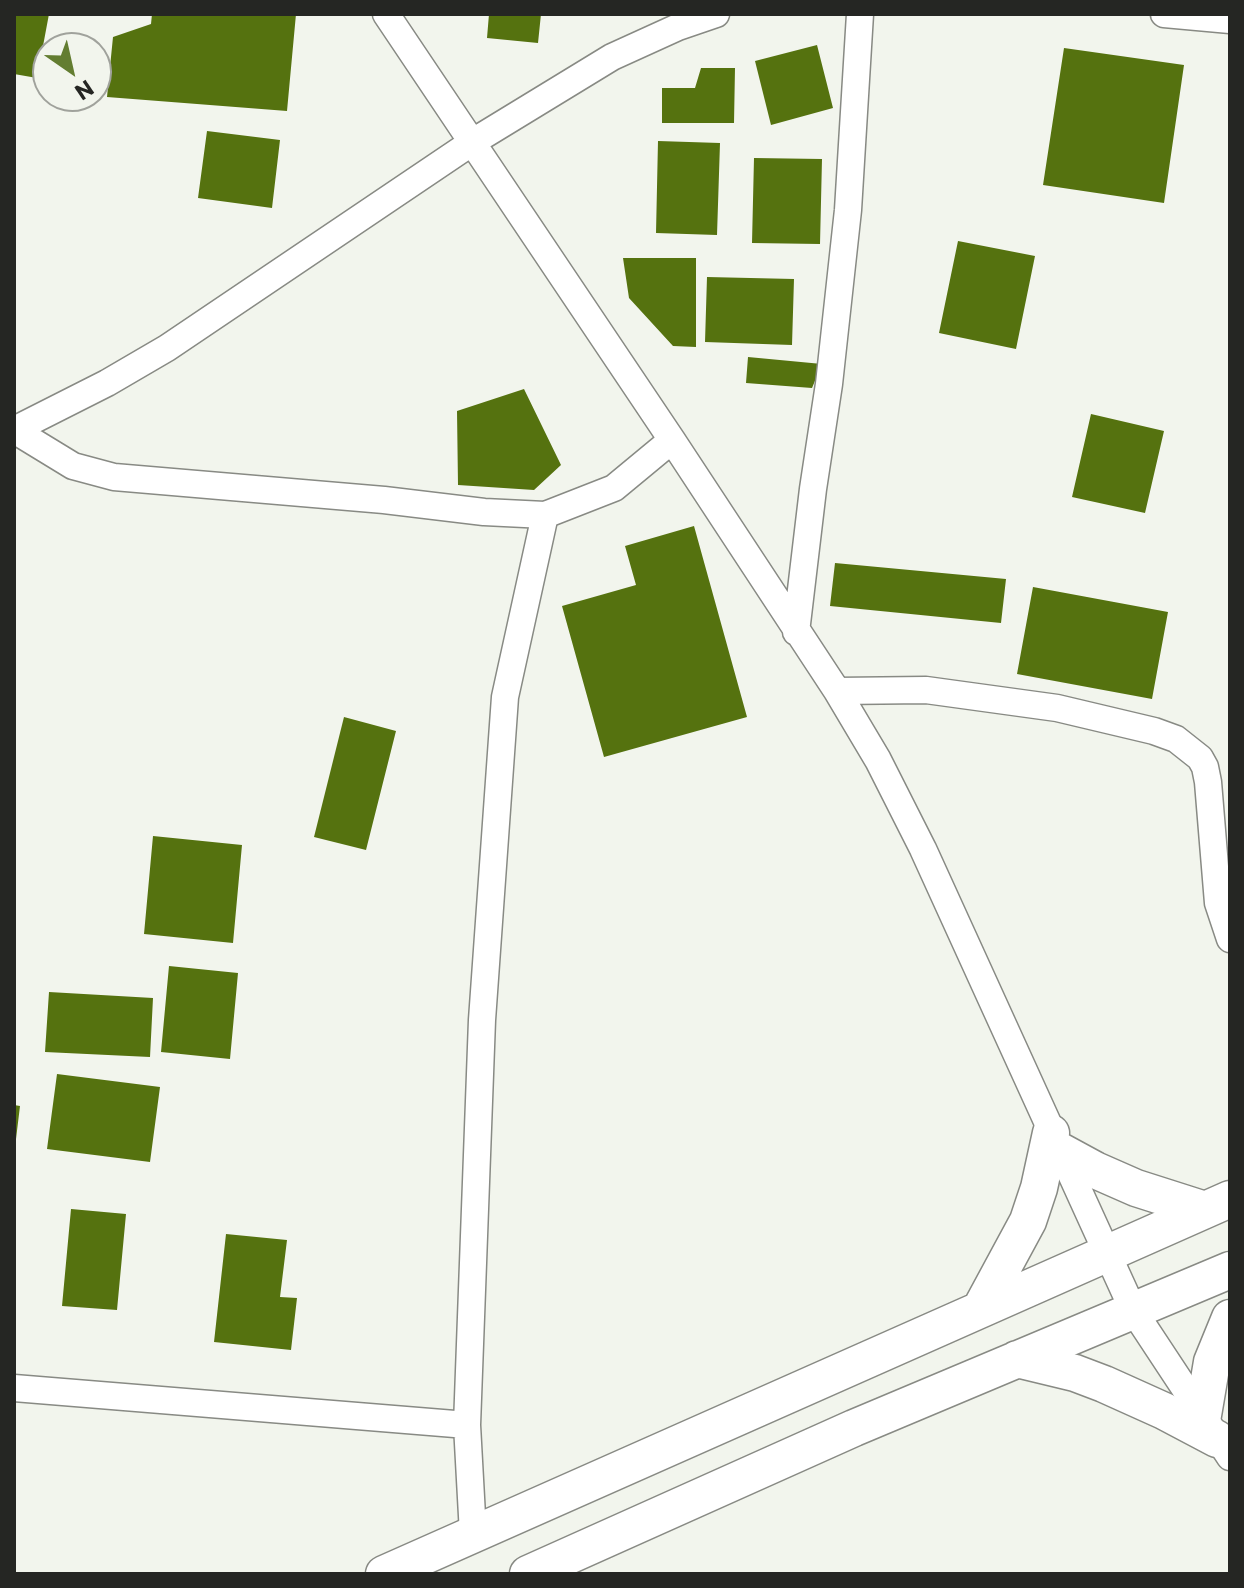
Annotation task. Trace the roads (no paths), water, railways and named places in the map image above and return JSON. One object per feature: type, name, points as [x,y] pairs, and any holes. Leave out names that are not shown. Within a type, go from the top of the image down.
[{"type":"main road","points":[[981,1308],[1028,1221],[1055,1142],[1126,1184],[1218,1205]]},
{"type":"main road","points":[[384,1574],[1218,1205]]},
{"type":"main road","points":[[528,1574],[1017,1359],[1230,1270]]},
{"type":"main road","points":[[1017,1359],[1075,1373],[1104,1384],[1217,1437],[1212,1362],[1230,1318]]},
{"type":"street","points":[[386,14],[672,440],[837,691],[878,760],[923,849],[1133,1310],[1217,1437]]},
{"type":"street","points":[[14,430],[107,383],[167,348],[471,143],[612,57],[678,27],[716,14]]},
{"type":"street","points":[[796,632],[829,384],[846,226],[860,14]]},
{"type":"street","points":[[1164,14],[1230,20]]},
{"type":"street","points":[[14,430],[73,466],[114,477],[545,515],[614,488],[672,440]]},
{"type":"street","points":[[473,1534],[467,1425],[482,1020],[505,697],[545,515]]},
{"type":"street","points":[[837,691],[926,690],[1057,708],[1176,739],[1200,758],[1205,767],[1218,903],[1230,939]]},
{"type":"street","points":[[14,1388],[467,1425]]}]
